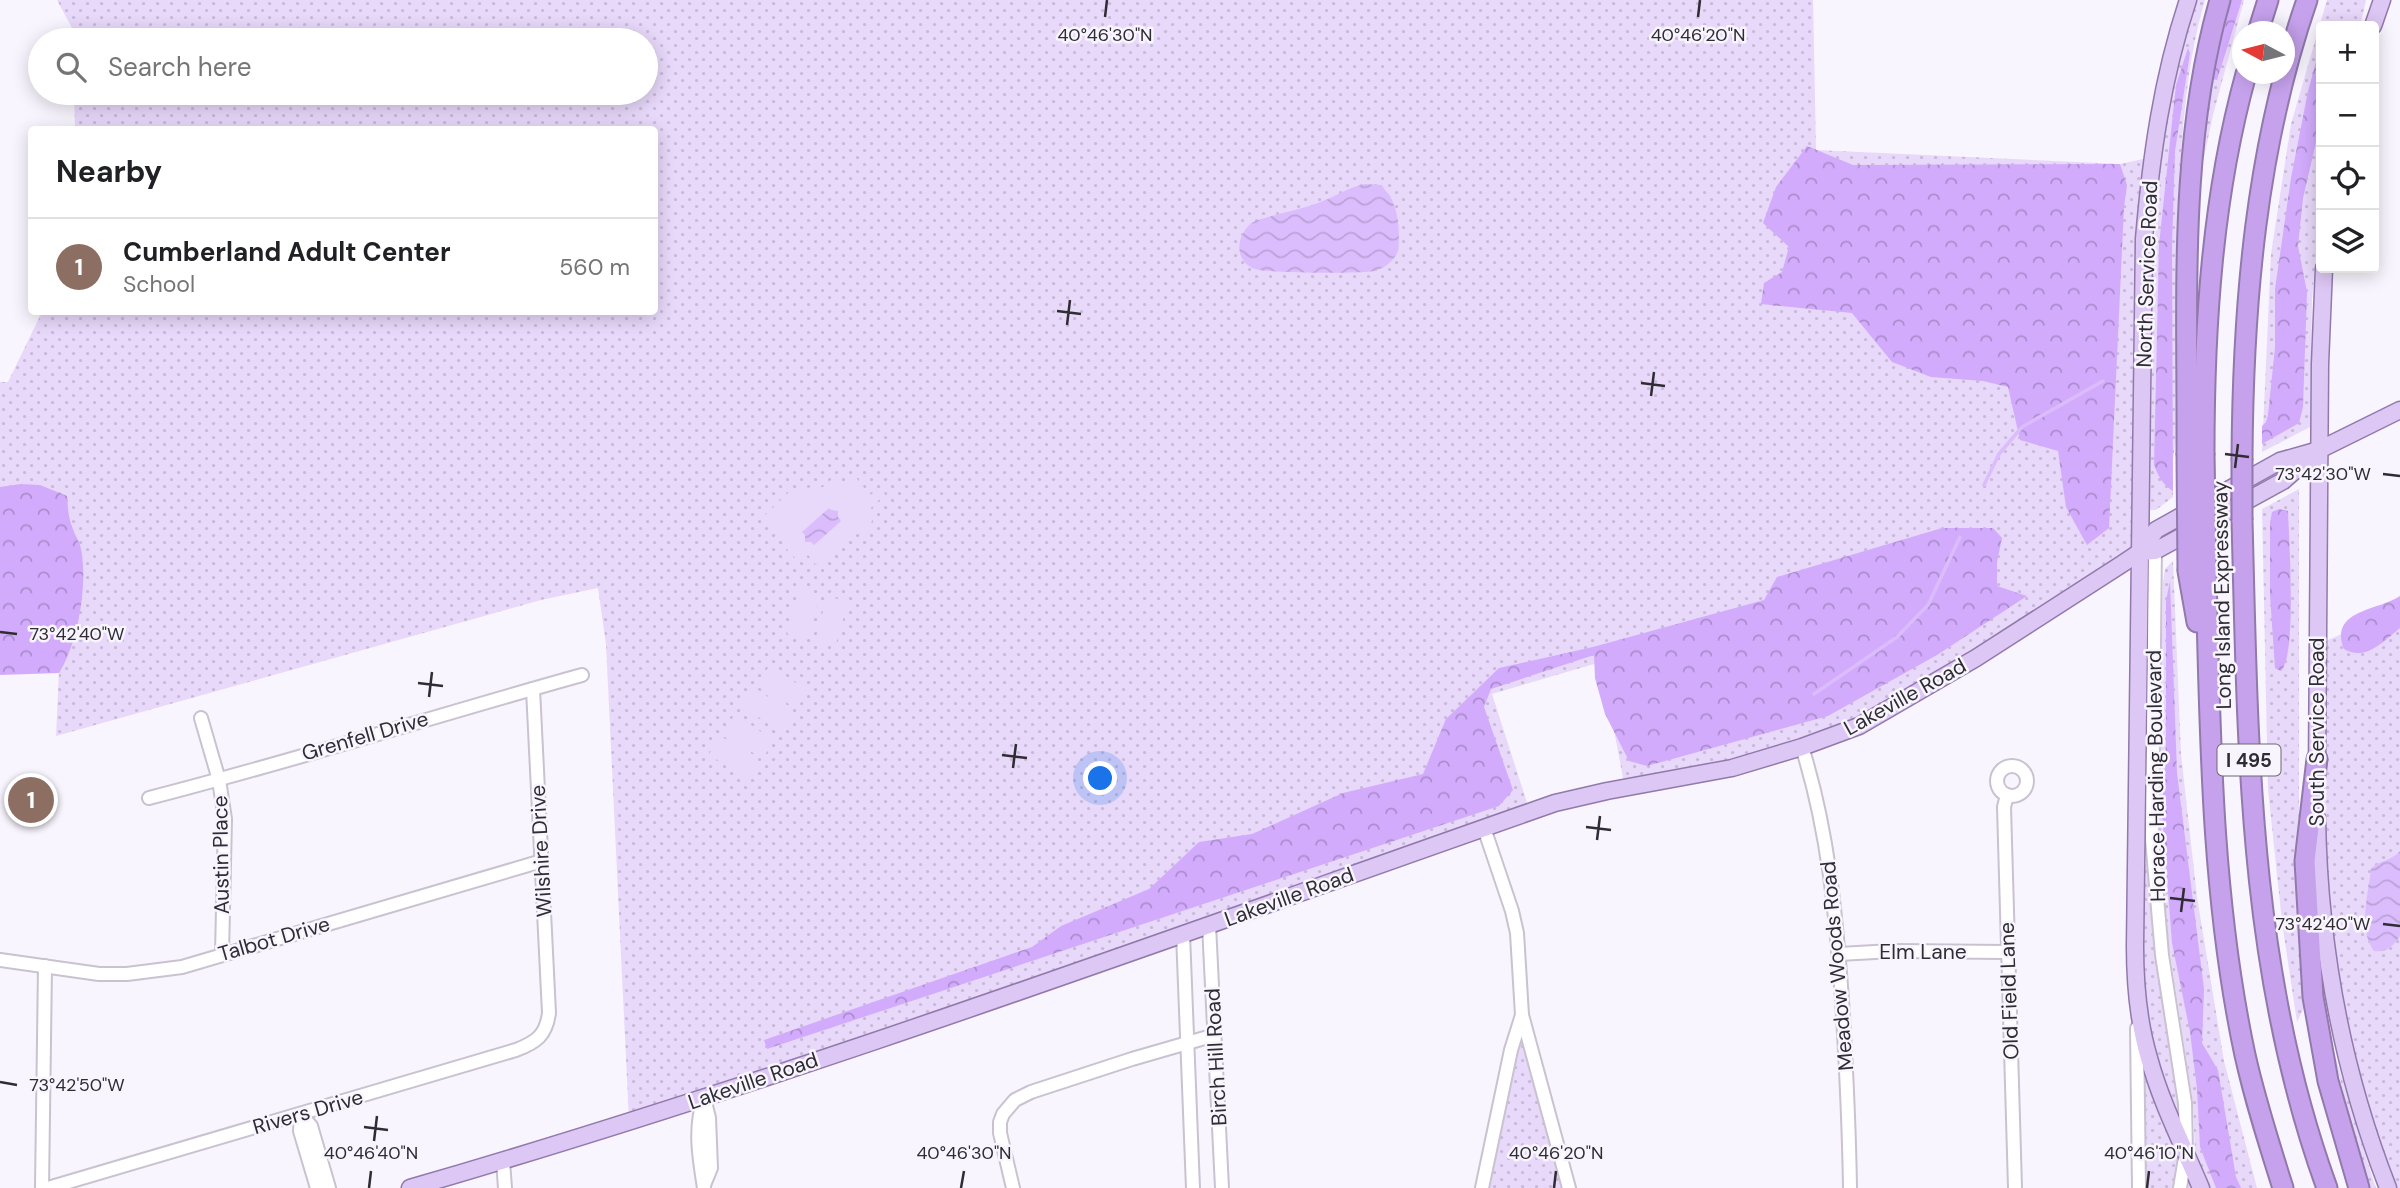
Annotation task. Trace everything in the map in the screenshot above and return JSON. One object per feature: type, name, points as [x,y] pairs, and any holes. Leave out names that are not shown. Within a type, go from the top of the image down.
[{"type":"highway","points":[[2195,453],[2192,153],[2205,62],[2220,0]]},
{"type":"highway","points":[[2261,21],[2268,0]]},
{"type":"highway","name":"Long Island Expressway","points":[[2307,0],[2278,100],[2260,191],[2245,329],[2242,520],[2250,783],[2261,909],[2274,999],[2290,1068],[2301,1113],[2327,1188]]},
{"type":"highway","name":"Long Island Expressway","points":[[2244,84],[2228,151],[2212,265],[2195,453],[2197,571],[2209,684],[2215,823],[2229,962],[2253,1087],[2283,1188]]},
{"type":"highway","points":[[2316,759],[2305,861],[2312,987],[2328,1082],[2359,1188]]},
{"type":"main road","name":"North Service Road","points":[[2147,552],[2143,466],[2143,288],[2147,203],[2160,106],[2188,0]]},
{"type":"main road","points":[[2375,21],[2382,0]]},
{"type":"main road","name":"South Service Road","points":[[2324,273],[2316,759],[2320,898],[2333,990],[2353,1080],[2388,1188]]},
{"type":"main road","name":"Lakeville Road","points":[[2147,552],[2156,530],[2280,461],[2319,450],[2400,410]]},
{"type":"main road","name":"Lakeville Road","points":[[410,1188],[704,1098],[1555,803],[1715,772],[1802,747],[1859,726],[1910,698],[2147,552],[2283,481],[2319,450]]},
{"type":"main road","name":"Horace Harding Boulevard","points":[[2138,1007],[2135,932],[2147,552]]},
{"type":"main road","points":[[2138,1007],[2152,1070],[2201,1188]]},
{"type":"street","name":"Horace Harding Boulevard","points":[[2147,552],[2153,864],[2162,955],[2185,1103],[2186,1152],[2180,1188]]},
{"type":"street","name":"Grenfell Drive","points":[[149,798],[582,675]]},
{"type":"street","name":"Wilshire Drive","points":[[533,689],[549,1013]]},
{"type":"street","name":"Austin Place","points":[[201,718],[219,780],[225,819],[222,954]]},
{"type":"street","name":"Meadow Woods Road","points":[[1802,747],[1815,788],[1828,849],[1839,954],[1850,1188]]},
{"type":"street","name":"Old Field Lane","points":[[2007,795],[2004,807],[2015,1188]]},
{"type":"street","points":[[1484,828],[1512,911],[1517,933],[1522,1015],[1569,1188]]},
{"type":"street","name":"Talbot Drive","points":[[0,960],[99,974],[127,974],[182,967],[542,861]]},
{"type":"street","name":"Birch Hill Road","points":[[1209,925],[1222,1188]]},
{"type":"street","points":[[1183,934],[1194,1188]]},
{"type":"street","name":"Elm Lane","points":[[1839,954],[2007,951]]},
{"type":"street","points":[[42,1188],[45,966]]},
{"type":"street","name":"Horace Harding Boulevard","points":[[2138,1007],[2139,1188]]},
{"type":"street","name":"Rivers Drive","points":[[48,1188],[530,1045],[541,1038],[547,1027],[549,1013]]},
{"type":"street","points":[[1482,1188],[1511,1050],[1522,1015]]},
{"type":"street","points":[[1013,1188],[1000,1133],[1003,1114],[1014,1100],[1031,1092],[1215,1035]]},
{"type":"street","points":[[704,1098],[709,1118],[711,1168],[704,1187]]},
{"type":"street","points":[[301,1115],[300,1131],[317,1188]]},
{"type":"street","points":[[301,1115],[311,1126],[329,1188]]},
{"type":"street","points":[[503,1161],[505,1188]]},
{"type":"shaded area","points":[[57,0],[1813,0],[1816,150],[2120,164],[2152,157],[2140,552],[1976,658],[1802,747],[1625,788],[1601,662],[1492,694],[1530,812],[629,1120],[606,644],[598,588],[541,600],[56,736],[67,496],[0,494],[0,382],[8,382],[41,315],[658,315],[658,126],[75,126],[74,105],[658,105],[658,28],[72,28]]},
{"type":"shaded area","points":[[2197,0],[2205,0],[2189,76],[2177,223],[2177,433],[2173,460],[2173,497],[2156,510],[2150,510],[2153,262],[2162,151],[2176,71]]},
{"type":"shaded area","points":[[2224,0],[2244,0],[2238,21],[2232,21],[2232,45],[2196,195],[2196,154]]},
{"type":"shaded area","points":[[2327,0],[2366,0],[2361,21],[2321,21]]},
{"type":"shaded area","points":[[2316,38],[2316,257],[2312,299],[2310,427],[2262,452],[2271,254],[2291,124]]},
{"type":"shaded area","points":[[853,474],[870,495],[880,488],[885,494],[871,508],[870,529],[866,533],[847,535],[816,565],[808,555],[795,558],[782,544],[785,541],[762,518],[790,491],[796,496],[803,488],[823,487],[833,478],[839,486]]},
{"type":"shaded area","points":[[2299,489],[2299,901],[2307,1002],[2297,1022],[2282,922],[2268,789],[2262,509]]},
{"type":"shaded area","points":[[2173,561],[2181,754],[2197,897],[2224,1061],[2257,1188],[2208,1188],[2195,1155],[2193,1103],[2164,914],[2158,842],[2163,582],[2165,569]]},
{"type":"shaded area","points":[[799,589],[820,595],[807,640],[787,634]]},
{"type":"shaded area","points":[[827,596],[848,602],[835,647],[815,641]]},
{"type":"shaded area","points":[[2400,609],[2400,1188],[2391,1188],[2335,989],[2321,843],[2321,643]]},
{"type":"shaded area","points":[[770,665],[809,692],[796,709],[758,683]]},
{"type":"shaded area","points":[[754,687],[793,715],[780,732],[742,706]]},
{"type":"shaded area","points":[[735,714],[774,741],[762,759],[723,732]]},
{"type":"shaded area","points":[[721,736],[759,763],[747,781],[709,754]]},
{"type":"shaded area","points":[[2136,864],[2153,864],[2186,1152],[2201,1188],[2139,1188]]},
{"type":"shaded area","points":[[1522,1015],[1569,1188],[1482,1188]]},
{"type":"shaded area","points":[[2330,1039],[2374,1183],[2376,1188],[2367,1188]]},
{"type":"green space","points":[[2228,0],[2242,0],[2235,21],[2232,21],[2232,32],[2217,80],[2212,79],[2211,65]]},
{"type":"green space","points":[[2188,48],[2190,53],[2175,151],[2172,245],[2173,491],[2161,480],[2154,465],[2159,245],[2176,85]]},
{"type":"green space","points":[[2316,62],[2316,142],[2303,198],[2298,246],[2307,292],[2303,407],[2299,423],[2262,444],[2262,426],[2268,415],[2275,347],[2275,289],[2291,178]]},
{"type":"green space","points":[[1807,146],[1853,165],[2120,164],[2127,185],[2109,528],[2087,545],[2066,507],[2058,451],[2020,440],[2008,387],[1983,381],[1931,377],[1892,362],[1852,313],[1761,304],[1764,283],[1782,272],[1789,247],[1763,223],[1776,187]]},
{"type":"green space","points":[[40,485],[67,496],[70,521],[80,544],[83,579],[80,613],[71,646],[59,673],[0,675],[0,487]]},
{"type":"green space","points":[[2279,509],[2288,511],[2291,596],[2289,643],[2281,671],[2275,668],[2270,595],[2270,523],[2272,512]]},
{"type":"green space","points":[[1942,528],[1993,528],[2002,538],[1997,562],[1997,586],[2027,596],[1937,655],[1828,716],[1647,766],[1629,761],[1605,714],[1595,678],[1594,655],[1491,689],[1484,707],[1513,790],[1499,806],[767,1049],[764,1040],[1032,947],[1061,926],[1149,889],[1199,842],[1252,834],[1343,793],[1423,774],[1446,719],[1499,668],[1593,647],[1764,600],[1777,577]]},
{"type":"green space","points":[[2170,581],[2177,773],[2204,989],[2202,1043],[2218,1070],[2236,1177],[2241,1188],[2216,1188],[2200,1147],[2190,1032],[2172,943],[2162,813],[2166,742],[2166,601]]},
{"type":"green space","points":[[2400,596],[2400,628],[2381,644],[2367,651],[2359,653],[2344,649],[2341,636],[2343,626],[2349,619]]},
{"type":"water","points":[[1365,184],[1382,185],[1396,210],[1398,251],[1385,266],[1366,272],[1294,272],[1255,269],[1243,260],[1240,240],[1253,222],[1310,206]]},
{"type":"water","points":[[829,508],[838,511],[841,521],[814,545],[805,542],[802,532]]},
{"type":"water","points":[[2400,851],[2400,936],[2389,948],[2374,951],[2366,933],[2365,923],[2371,869]]},
{"type":"waterway","points":[[1984,485],[1999,454],[2022,427],[2103,381]]},
{"type":"waterway","points":[[1814,694],[1897,637],[1928,605],[1960,537]]},
{"type":"place","name":"Cumberland Adult Center","points":[[31,800]]}]
